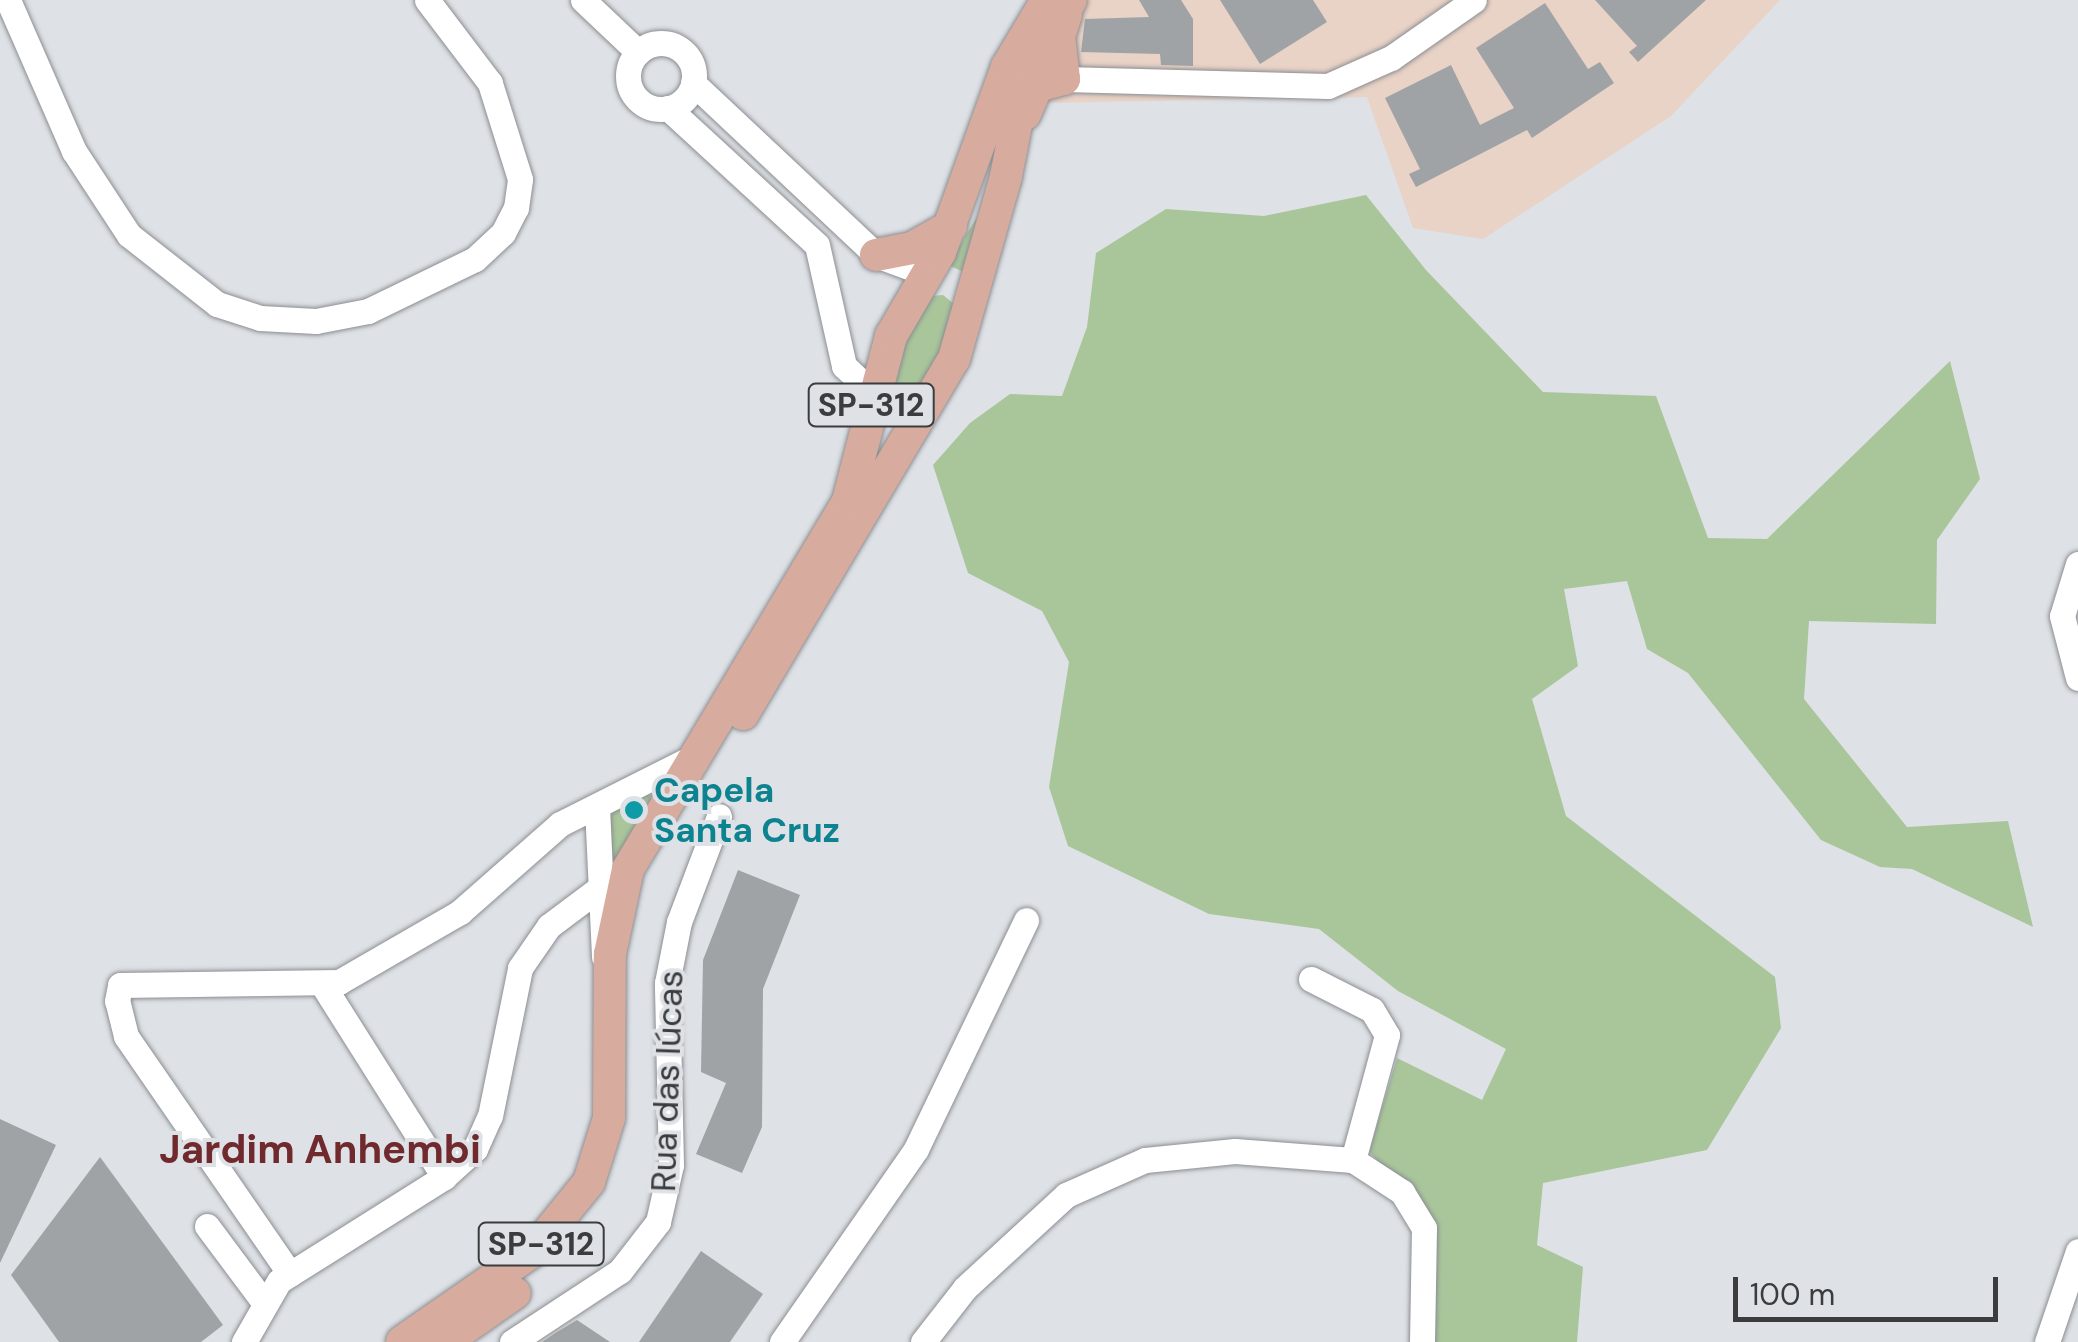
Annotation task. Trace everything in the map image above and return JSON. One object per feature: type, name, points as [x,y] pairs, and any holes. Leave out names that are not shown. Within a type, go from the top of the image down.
[{"type":"main road","name":"SP-312","points":[[402,1342],[533,1251],[589,1182],[612,1096],[609,983],[613,926],[628,869],[689,759],[848,501],[890,336],[928,274],[951,226],[1008,68],[1048,0]]},
{"type":"main road","name":"SP-312","points":[[445,1342],[566,1252],[609,1192],[631,1121],[631,956],[648,876],[926,414],[970,313],[1032,61],[1072,0]]},
{"type":"main road","points":[[1006,176],[1032,92],[1044,81],[1064,79],[1059,36],[1072,0]]},
{"type":"main road","points":[[876,255],[912,248],[951,226]]},
{"type":"main road","points":[[928,274],[954,285],[970,313]]},
{"type":"main road","points":[[873,393],[890,412],[926,414]]},
{"type":"street","points":[[8,0],[74,150],[129,235],[217,304],[260,318],[316,322],[368,311],[475,259],[502,233],[516,208],[520,179],[490,83],[426,0]]},
{"type":"street","points":[[583,0],[638,52]]},
{"type":"street","points":[[1064,79],[1328,86],[1391,58],[1474,0]]},
{"type":"street","points":[[693,83],[684,99],[668,108],[649,106],[634,95],[629,68],[638,52],[654,44],[673,45],[688,56],[693,83],[876,255],[928,274]]},
{"type":"street","points":[[668,108],[816,245],[844,366],[873,393]]},
{"type":"street","points":[[2078,564],[2062,616],[2078,678]]},
{"type":"street","points":[[277,1285],[126,1036],[117,990],[124,983],[324,987],[460,912],[544,836],[689,759]]},
{"type":"street","points":[[597,807],[597,890],[609,983]]},
{"type":"street","name":"Rua das Iúcas","points":[[512,1342],[620,1271],[658,1222],[671,1165],[667,982],[679,922],[719,816]]},
{"type":"street","points":[[244,1342],[277,1285],[444,1177],[484,1133],[502,1035],[529,950],[549,926],[597,890]]},
{"type":"street","points":[[782,1342],[916,1150],[1026,920]]},
{"type":"street","points":[[1311,980],[1372,1010],[1387,1036],[1353,1160]]},
{"type":"street","points":[[324,987],[444,1177]]},
{"type":"street","points":[[928,1340],[1024,1230],[1066,1195],[1119,1167],[1235,1150],[1353,1160],[1402,1192],[1424,1228],[1422,1342]]},
{"type":"street","points":[[207,1226],[277,1285]]},
{"type":"street","points":[[2048,1342],[2078,1250]]},
{"type":"shaded area","points":[[1084,0],[1780,0],[1671,116],[1483,239],[1413,228],[1367,97],[1039,103]]},
{"type":"green space","points":[[1366,195],[1426,270],[1543,392],[1656,396],[1708,538],[1767,539],[1950,361],[1980,479],[1937,540],[1936,624],[1809,621],[1804,699],[1907,827],[2008,821],[2033,927],[1912,869],[1880,867],[1821,840],[1688,673],[1647,649],[1627,581],[1564,589],[1578,666],[1532,699],[1566,816],[1775,977],[1781,1028],[1707,1150],[1543,1183],[1537,1245],[1583,1267],[1577,1342],[1426,1342],[1430,1221],[1369,1151],[1397,1058],[1482,1100],[1506,1049],[1398,991],[1319,929],[1209,914],[1068,846],[1049,787],[1069,662],[1042,611],[968,573],[933,465],[970,423],[1010,394],[1062,396],[1087,327],[1096,253],[1166,209],[1264,216]]},
{"type":"green space","points":[[977,217],[966,273],[948,265]]},
{"type":"green space","points":[[943,295],[954,304],[950,333],[914,399],[898,401],[889,389],[896,355],[931,296]]},
{"type":"green space","points":[[647,791],[652,800],[601,889],[608,820],[617,806]]},
{"type":"building","points":[[1139,0],[1181,0],[1193,19],[1193,66],[1161,65],[1160,54],[1081,52],[1085,19],[1149,17]]},
{"type":"building","points":[[1220,0],[1313,0],[1327,22],[1260,64]]},
{"type":"building","points":[[1595,0],[1706,0],[1638,62],[1629,52],[1637,46]]},
{"type":"building","points":[[1545,3],[1588,69],[1600,62],[1614,83],[1532,138],[1527,130],[1416,187],[1409,174],[1420,169],[1385,98],[1451,65],[1480,125],[1514,108],[1476,48]]},
{"type":"building","points":[[738,870],[800,895],[763,989],[762,1127],[742,1173],[696,1154],[726,1083],[701,1072],[703,960]]},
{"type":"building","points":[[0,1119],[56,1145],[0,1263]]},
{"type":"building","points":[[100,1157],[223,1325],[201,1342],[59,1342],[11,1275]]},
{"type":"building","points":[[701,1251],[763,1294],[730,1342],[639,1342]]},
{"type":"building","points":[[577,1320],[610,1342],[542,1342],[557,1332]]},
{"type":"place","name":"Capela Santa Cruz","points":[[634,810]]},
{"type":"district","name":"Jardim Anhembi","points":[[320,1149]]}]
